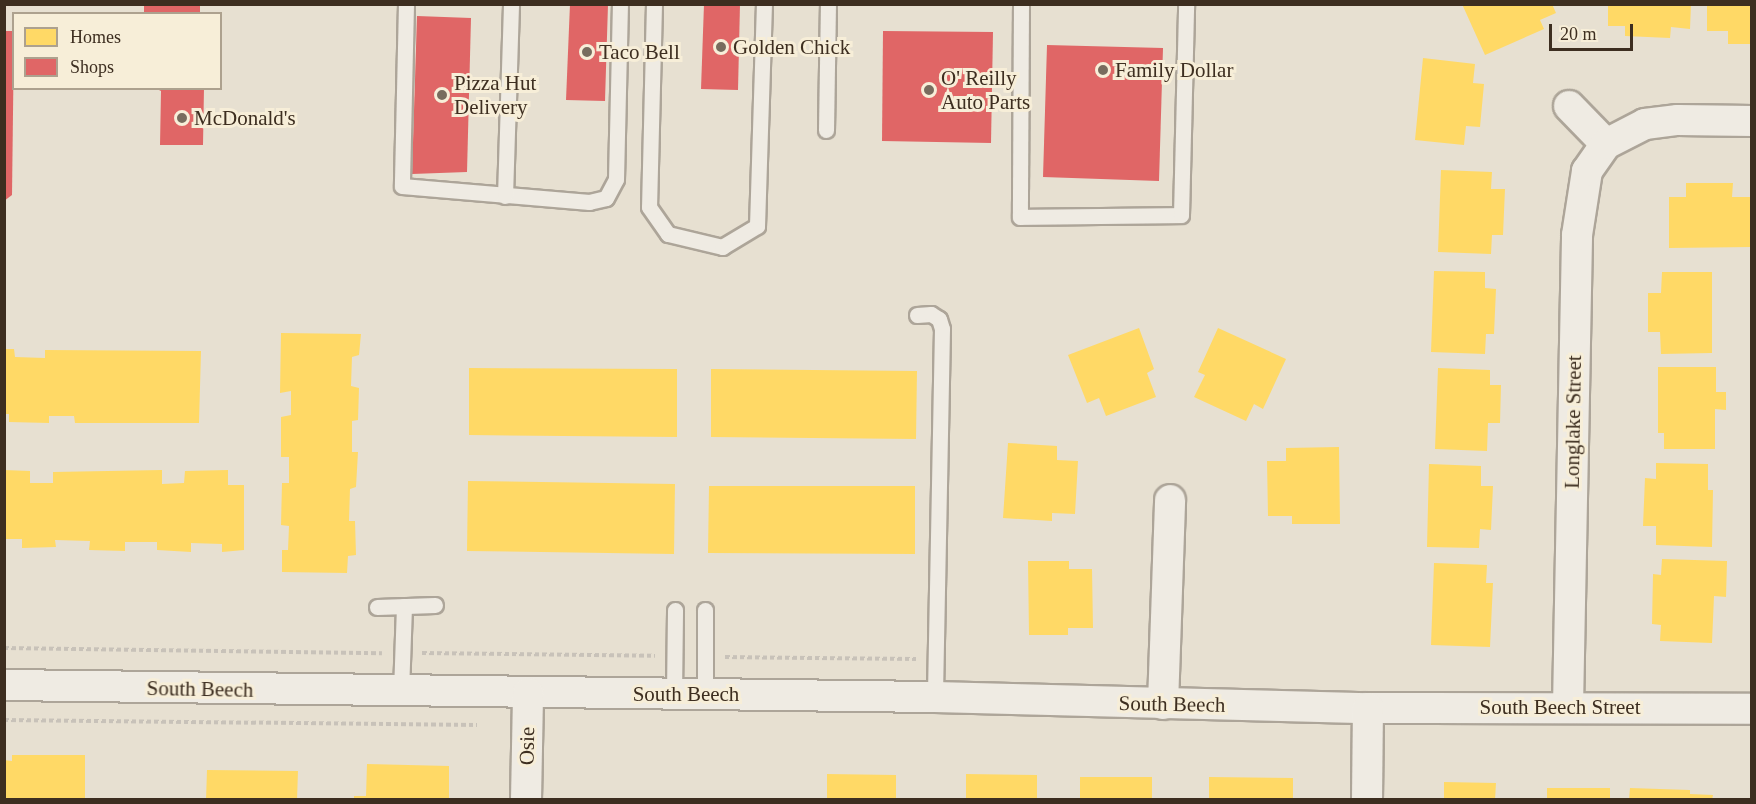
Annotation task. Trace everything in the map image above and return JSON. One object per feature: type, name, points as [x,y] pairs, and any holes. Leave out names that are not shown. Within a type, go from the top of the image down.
[{"type":"street","points":[[1569,106],[1606,144],[1645,124],[1678,120],[1752,121]]},
{"type":"street","name":"Longlake Street","points":[[1568,707],[1577,235],[1587,171],[1606,144]]},
{"type":"street","points":[[1163,704],[1170,500]]},
{"type":"street","name":"South Beech","points":[[4,685],[401,692],[935,697],[1368,708]]},
{"type":"street","name":"Osie","points":[[525,800],[528,693]]},
{"type":"street","points":[[1367,800],[1368,708]]},
{"type":"street","name":"South Beech Street","points":[[1368,708],[1752,709]]},
{"type":"lane","points":[[406,4],[402,186],[589,202],[606,198],[616,179],[620,4]]},
{"type":"lane","points":[[505,196],[512,4]]},
{"type":"lane","points":[[654,4],[649,207],[668,234],[722,247],[757,226],[764,4]]},
{"type":"lane","points":[[826,130],[828,4]]},
{"type":"lane","points":[[1021,4],[1020,217],[1181,215],[1186,4]]},
{"type":"lane","points":[[917,315],[931,314],[939,319],[942,329],[935,697]]},
{"type":"lane","points":[[376,607],[435,605]]},
{"type":"lane","points":[[401,692],[404,606]]},
{"type":"lane","points":[[674,694],[675,609]]},
{"type":"lane","points":[[705,610],[705,694]]},
{"type":"path","points":[[4,648],[674,656]]},
{"type":"path","points":[[705,656],[918,659]]},
{"type":"path","points":[[4,720],[477,725]]},
{"type":"building: Homes","points":[[1462,4],[1552,4],[1556,13],[1540,20],[1544,29],[1485,55]]},
{"type":"building: Homes","points":[[1608,4],[1691,4],[1690,29],[1671,27],[1670,38],[1625,36],[1625,26],[1608,26]]},
{"type":"building: Homes","points":[[1707,4],[1752,4],[1752,44],[1728,44],[1728,31],[1707,31]]},
{"type":"building: Homes","points":[[1423,58],[1475,64],[1473,83],[1484,84],[1480,127],[1466,126],[1464,145],[1415,140]]},
{"type":"building: Homes","points":[[1441,170],[1492,172],[1491,189],[1505,189],[1503,235],[1492,235],[1491,254],[1438,252]]},
{"type":"building: Homes","points":[[1686,183],[1733,183],[1732,197],[1752,197],[1752,247],[1669,248],[1669,197],[1686,197]]},
{"type":"building: Homes","points":[[1434,271],[1485,272],[1485,288],[1496,289],[1494,334],[1486,334],[1485,354],[1431,352]]},
{"type":"building: Homes","points":[[1662,272],[1712,272],[1712,353],[1661,354],[1660,332],[1648,332],[1648,293],[1661,293]]},
{"type":"building: Homes","points":[[1139,328],[1154,369],[1147,373],[1156,397],[1106,416],[1099,398],[1087,403],[1068,355]]},
{"type":"building: Homes","points":[[1218,328],[1286,359],[1263,409],[1254,404],[1246,421],[1194,397],[1205,375],[1198,372]]},
{"type":"building: Homes","points":[[281,333],[361,334],[359,355],[352,357],[351,386],[359,388],[358,420],[352,421],[352,452],[358,452],[356,487],[350,489],[349,521],[355,521],[356,555],[348,556],[347,573],[282,572],[282,550],[288,550],[289,526],[281,525],[282,483],[289,483],[289,457],[281,457],[281,417],[291,415],[291,391],[280,393]]},
{"type":"building: Homes","points":[[4,349],[14,349],[15,357],[45,358],[45,350],[201,351],[199,423],[75,423],[74,416],[49,416],[49,423],[9,422],[9,414],[4,414]]},
{"type":"building: Homes","points":[[1658,367],[1716,367],[1716,392],[1726,392],[1726,410],[1715,409],[1715,449],[1664,449],[1664,433],[1658,433]]},
{"type":"building: Homes","points":[[469,368],[677,369],[677,437],[469,435]]},
{"type":"building: Homes","points":[[1438,368],[1490,370],[1490,385],[1501,385],[1500,423],[1488,423],[1487,451],[1435,449]]},
{"type":"building: Homes","points":[[711,369],[917,371],[916,439],[711,437]]},
{"type":"building: Homes","points":[[1008,443],[1057,446],[1057,460],[1078,461],[1075,514],[1052,513],[1052,521],[1003,518]]},
{"type":"building: Homes","points":[[1339,447],[1340,524],[1292,524],[1292,516],[1268,516],[1267,461],[1286,461],[1286,448]]},
{"type":"building: Homes","points":[[1656,463],[1708,464],[1708,490],[1713,490],[1712,547],[1656,545],[1656,526],[1643,526],[1645,478],[1656,479]]},
{"type":"building: Homes","points":[[1429,464],[1481,466],[1481,486],[1493,486],[1491,530],[1480,529],[1479,548],[1427,547]]},
{"type":"building: Homes","points":[[4,470],[30,471],[30,483],[53,483],[53,472],[162,470],[162,484],[184,483],[185,471],[228,470],[228,485],[244,485],[244,550],[222,552],[222,544],[191,543],[191,552],[157,550],[157,542],[125,542],[125,551],[89,550],[90,541],[55,540],[56,547],[22,548],[22,539],[4,539]]},
{"type":"building: Homes","points":[[468,481],[675,484],[674,554],[467,551]]},
{"type":"building: Homes","points":[[709,486],[915,486],[915,554],[708,553]]},
{"type":"building: Homes","points":[[1662,559],[1727,561],[1726,597],[1714,596],[1712,643],[1660,641],[1661,625],[1652,624],[1653,574],[1661,575]]},
{"type":"building: Homes","points":[[1028,561],[1069,561],[1069,569],[1092,569],[1093,628],[1068,628],[1068,635],[1029,635]]},
{"type":"building: Homes","points":[[1434,563],[1487,565],[1486,583],[1493,583],[1490,647],[1431,645]]},
{"type":"building: Homes","points":[[12,755],[85,755],[85,800],[4,800],[4,760],[12,761]]},
{"type":"building: Homes","points":[[367,764],[449,766],[449,800],[354,800],[354,796],[366,796]]},
{"type":"building: Homes","points":[[207,770],[298,771],[297,800],[206,800]]},
{"type":"building: Homes","points":[[827,774],[896,775],[896,800],[827,800]]},
{"type":"building: Homes","points":[[966,774],[1037,775],[1037,800],[966,800]]},
{"type":"building: Homes","points":[[1080,777],[1152,777],[1152,800],[1080,800]]},
{"type":"building: Homes","points":[[1209,777],[1293,778],[1293,800],[1209,800]]},
{"type":"building: Homes","points":[[1444,782],[1496,783],[1495,800],[1444,800]]},
{"type":"building: Homes","points":[[1547,788],[1610,788],[1610,800],[1547,800]]},
{"type":"building: Homes","points":[[1630,788],[1690,790],[1690,794],[1713,795],[1712,800],[1629,800]]},
{"type":"building: Shops","points":[[144,4],[200,4],[200,12],[144,12]]},
{"type":"building: Shops","name":"Taco Bell","points":[[570,4],[608,4],[605,101],[566,100]]},
{"type":"building: Shops","name":"Golden Chick","points":[[704,4],[740,4],[738,90],[701,89]]},
{"type":"building: Shops","name":"Pizza Hut Delivery","points":[[417,16],[471,18],[467,172],[412,174]]},
{"type":"building: Shops","points":[[4,31],[12,31],[12,195],[4,201]]},
{"type":"building: Shops","points":[[883,31],[993,32],[991,143],[882,141]]},
{"type":"building: Shops","points":[[1047,45],[1163,48],[1159,181],[1043,177]]},
{"type":"building: Shops","name":"McDonald's","points":[[159,90],[204,90],[203,145],[160,145],[161,91]]},
{"type":"place","name":"Golden Chick","points":[[721,47]]},
{"type":"place","name":"Taco Bell","points":[[587,52]]},
{"type":"place","name":"Family Dollar","points":[[1103,70]]},
{"type":"place","name":"O' Reilly Auto Parts","points":[[929,90]]},
{"type":"place","name":"Pizza Hut Delivery","points":[[442,95]]},
{"type":"place","name":"McDonald's","points":[[182,118]]}]
